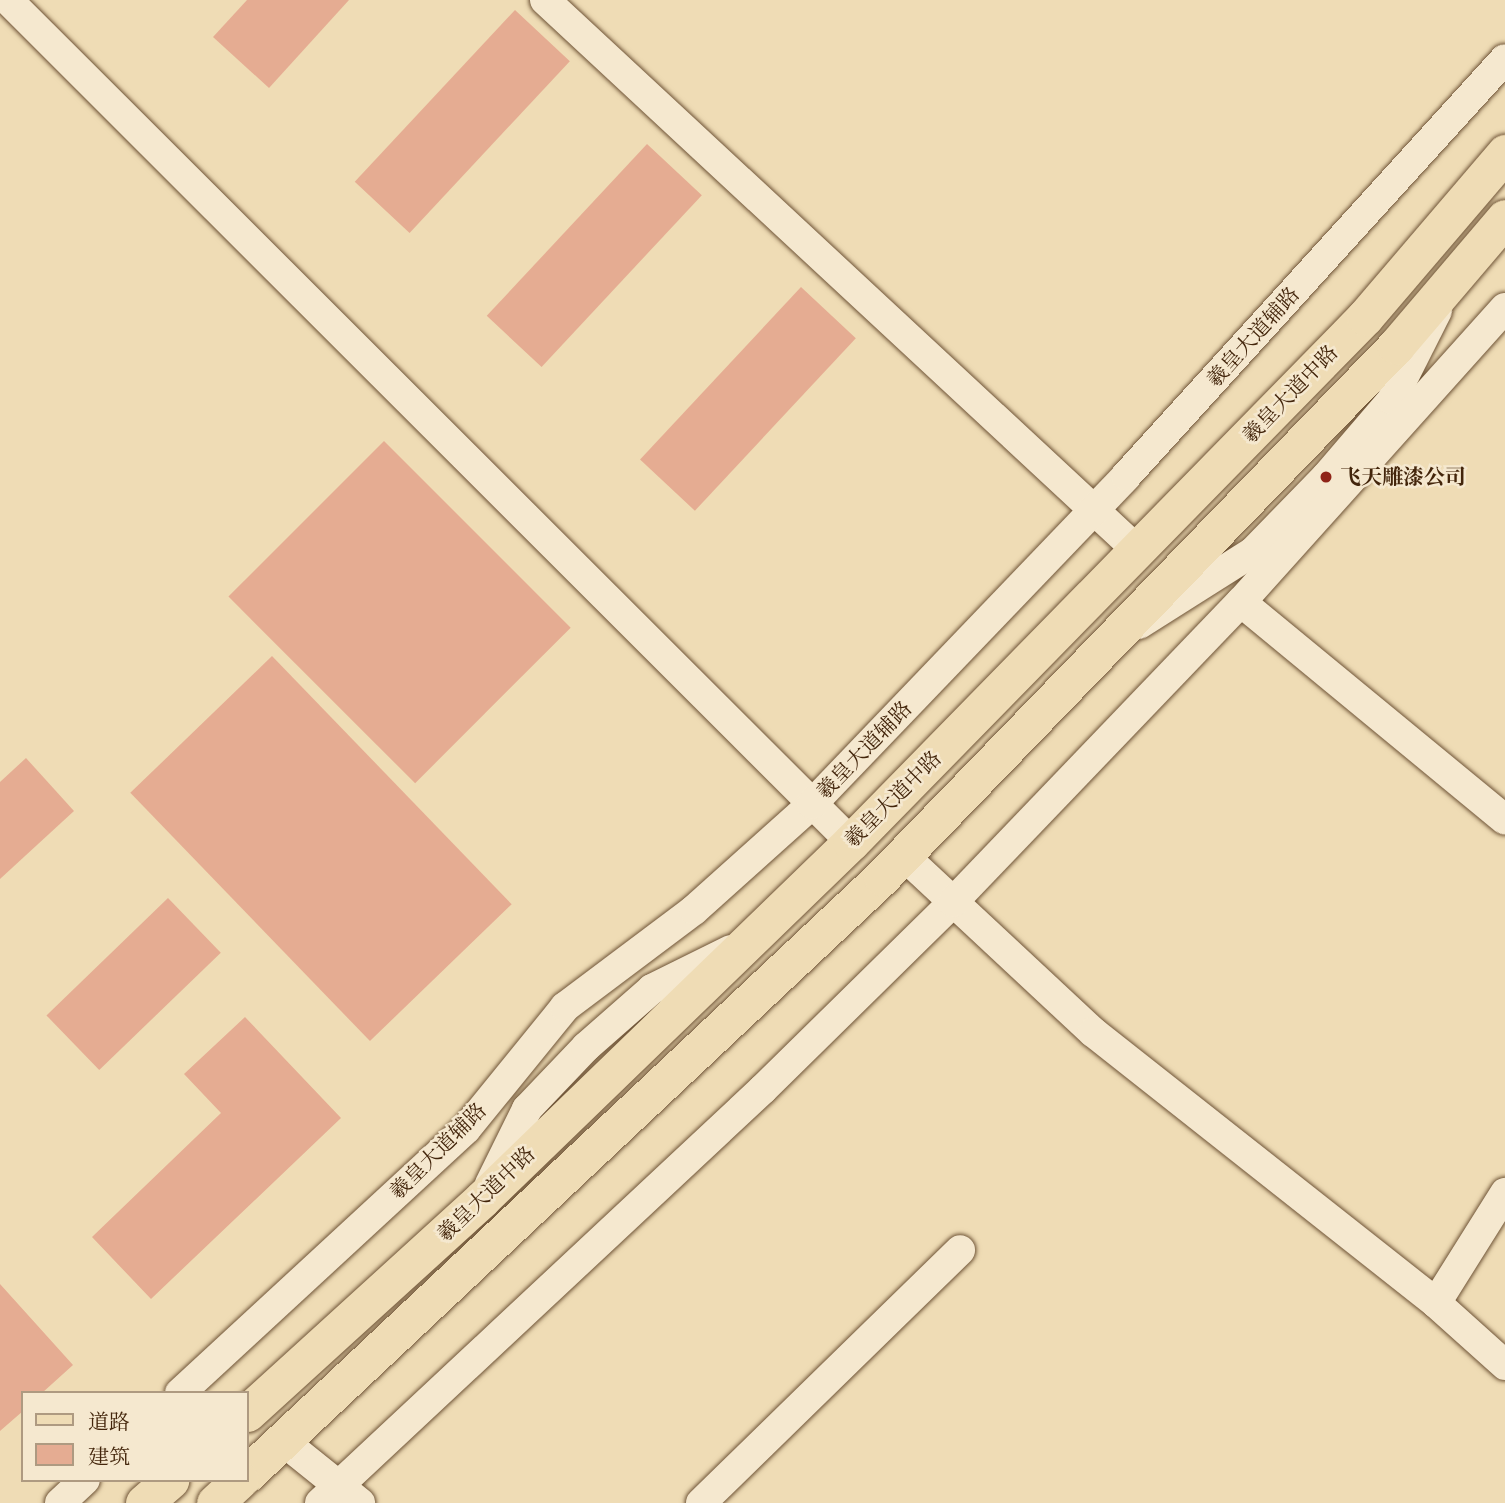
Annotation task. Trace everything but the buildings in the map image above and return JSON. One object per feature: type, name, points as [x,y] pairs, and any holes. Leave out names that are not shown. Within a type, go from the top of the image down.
[{"type":"main road","name":"羲皇大道中路","points":[[248,1412],[482,1199],[741,945],[851,842],[1365,317],[1505,153]]},
{"type":"main road","name":"羲皇大道中路","points":[[248,1473],[904,855],[1396,346],[1503,223]]},
{"type":"main road","points":[[144,1503],[168,1482]]},
{"type":"main road","points":[[215,1503],[238,1482]]},
{"type":"street","points":[[8,0],[851,842]]},
{"type":"street","points":[[545,0],[1137,550]]},
{"type":"street","name":"羲皇大道辅路","points":[[182,1391],[466,1129],[565,1007],[694,910],[812,804],[1094,510],[1505,59]]},
{"type":"street","points":[[283,1441],[340,1497],[953,902],[1241,602],[1505,308]]},
{"type":"street","points":[[1241,602],[1505,820]]},
{"type":"street","points":[[904,855],[1093,1032],[1436,1303],[1505,1365]]},
{"type":"street","points":[[1436,1303],[1505,1193]]},
{"type":"street","points":[[701,1503],[960,1250]]},
{"type":"street","points":[[60,1503],[83,1482]]},
{"type":"place","name":"飞天雕漆公司","points":[[1326,477]]}]
